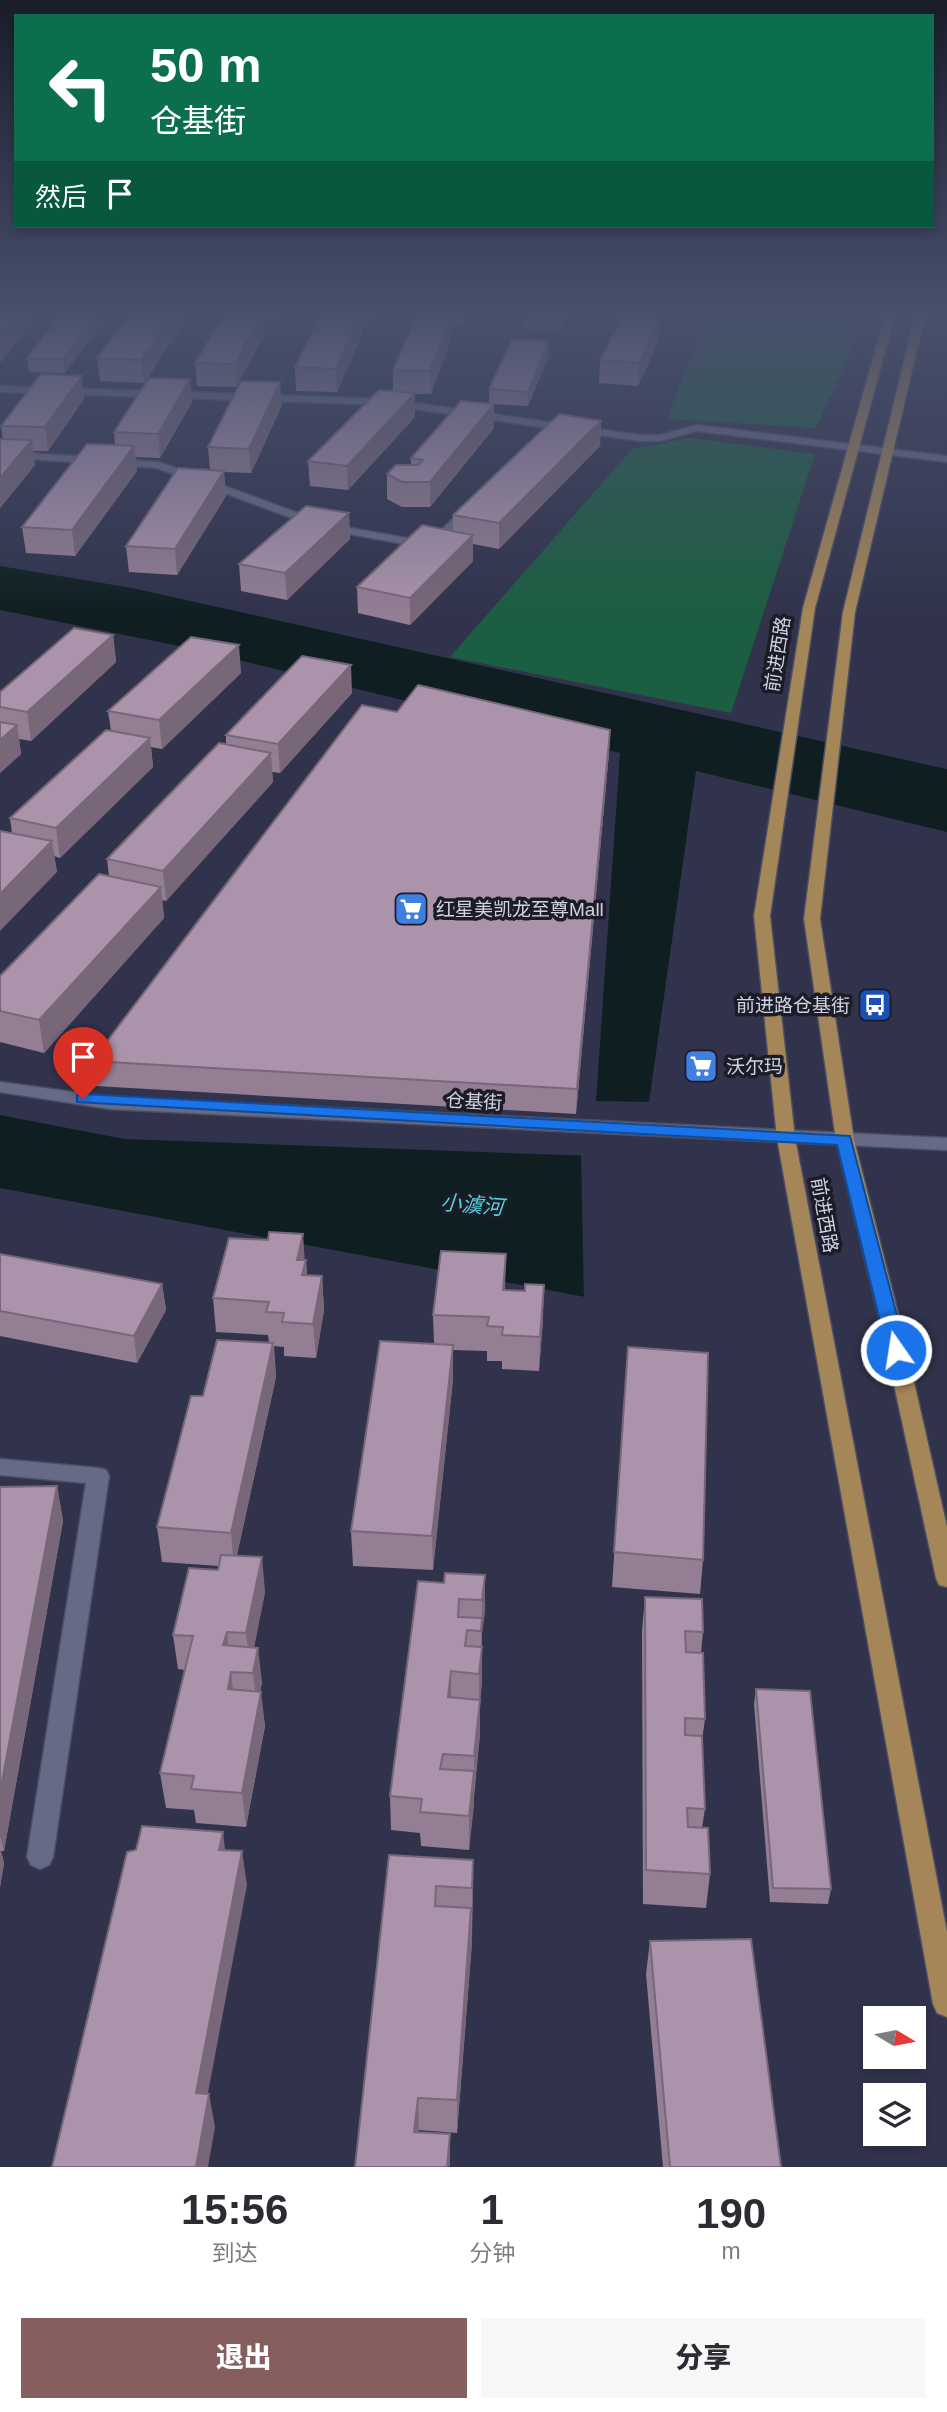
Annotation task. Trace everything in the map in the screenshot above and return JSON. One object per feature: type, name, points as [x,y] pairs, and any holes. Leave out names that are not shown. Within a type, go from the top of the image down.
[{"type":"main road","name":"前进西路","points":[[864,413],[809,608],[762,916],[786,1138],[947,2004]]},
{"type":"main road","name":"前进西路","points":[[896,413],[849,612],[812,919],[845,1140],[891,1325],[947,1578]]},
{"type":"street","points":[[467,413],[640,438],[660,438],[697,428],[854,449],[947,458]]},
{"type":"street","points":[[544,434],[553,425]]},
{"type":"street","points":[[0,454],[159,465],[325,527],[432,546],[479,499]]},
{"type":"street","name":"仓基街","points":[[0,1087],[110,1102],[947,1144]]},
{"type":"street","points":[[0,1467],[98,1476],[40,1857]]},
{"type":"green space","points":[[669,413],[823,413],[816,428],[667,419]]},
{"type":"green space","points":[[690,438],[815,454],[731,713],[450,657],[632,449]]},
{"type":"water","points":[[0,566],[132,588],[947,769],[947,832],[696,771],[649,1102],[596,1101],[620,753],[194,649],[0,610]]},
{"type":"water","name":"小澞河","points":[[0,1115],[124,1139],[594,1156],[596,1299],[0,1188]]},
{"type":"pier","points":[[581,1152],[947,1170],[947,1324],[584,1301]]},
{"type":"building","points":[[11,413],[55,413],[45,427],[1,426]]},
{"type":"building","points":[[126,413],[170,413],[158,434],[114,432]]},
{"type":"building","points":[[225,413],[266,413],[249,449],[208,447]]},
{"type":"building","points":[[356,413],[396,413],[347,466],[308,461]]},
{"type":"building","points":[[450,413],[487,413],[430,482],[402,482],[387,474],[396,465],[418,465],[423,460],[411,458]]},
{"type":"building","points":[[559,414],[601,421],[499,523],[453,515]]},
{"type":"building","points":[[0,439],[32,440],[0,478]]},
{"type":"building","points":[[87,444],[134,446],[72,530],[22,527]]},
{"type":"building","points":[[178,468],[224,471],[175,549],[126,546]]},
{"type":"building","points":[[306,506],[349,513],[285,573],[239,564]]},
{"type":"building","points":[[422,525],[473,535],[410,598],[357,587]]},
{"type":"building","points":[[74,628],[113,635],[27,712],[0,707],[0,692]]},
{"type":"building","points":[[191,637],[239,645],[159,720],[108,711]]},
{"type":"building","points":[[302,656],[351,665],[278,744],[226,735]]},
{"type":"building","name":"红星美凯龙至尊Mall","points":[[418,685],[610,730],[577,1089],[92,1061],[362,705],[397,712]]},
{"type":"building","points":[[0,722],[17,725],[0,740]]},
{"type":"building","points":[[106,730],[150,738],[56,828],[10,818]]},
{"type":"building","points":[[219,743],[271,753],[163,871],[107,859]]},
{"type":"building","points":[[0,831],[52,841],[0,894]]},
{"type":"building","points":[[99,874],[161,887],[39,1020],[0,1011],[0,976]]},
{"type":"building","points":[[269,1232],[303,1234],[297,1260],[306,1260],[302,1275],[322,1276],[313,1324],[282,1322],[284,1313],[266,1312],[269,1302],[213,1298],[229,1238],[268,1240]]},
{"type":"building","points":[[441,1251],[506,1254],[503,1290],[525,1291],[525,1284],[544,1285],[540,1337],[502,1335],[503,1327],[487,1326],[489,1317],[433,1315]]},
{"type":"building","points":[[0,1254],[162,1284],[134,1336],[0,1311]]},
{"type":"building","points":[[217,1340],[273,1343],[231,1533],[157,1527],[191,1396],[203,1396]]},
{"type":"building","points":[[380,1341],[453,1345],[432,1536],[351,1531]]},
{"type":"building","points":[[628,1347],[708,1353],[703,1560],[614,1552]]},
{"type":"building","points":[[57,1486],[0,1792],[0,1487]]},
{"type":"building","points":[[221,1555],[262,1557],[246,1633],[227,1632],[223,1645],[258,1648],[253,1673],[231,1672],[228,1689],[261,1692],[242,1793],[191,1789],[194,1776],[160,1773],[193,1636],[173,1635],[189,1568],[218,1570]]},
{"type":"building","points":[[445,1573],[485,1575],[482,1600],[459,1599],[458,1617],[482,1618],[481,1631],[467,1630],[465,1646],[482,1647],[479,1674],[451,1671],[448,1697],[480,1700],[474,1756],[443,1754],[440,1769],[474,1771],[469,1816],[420,1812],[422,1799],[390,1796],[418,1581],[444,1583]]},
{"type":"building","points":[[645,1597],[702,1599],[703,1632],[685,1631],[686,1652],[703,1653],[705,1719],[685,1718],[685,1735],[702,1736],[705,1809],[687,1808],[688,1827],[708,1828],[710,1874],[646,1870]]},
{"type":"building","points":[[756,1689],[810,1691],[831,1889],[773,1888]]},
{"type":"building","points":[[142,1826],[223,1832],[219,1850],[242,1851],[196,2093],[209,2094],[196,2167],[52,2167],[127,1852],[136,1850]]},
{"type":"building","points":[[389,1855],[473,1860],[472,1888],[436,1886],[435,1906],[471,1908],[457,2100],[418,2098],[414,2132],[450,2134],[447,2167],[355,2167]]},
{"type":"building","points":[[751,1939],[781,2167],[670,2167],[650,1941]]},
{"type":"place","name":"红星美凯龙至尊Mall","points":[[411,909]]},
{"type":"place","name":"前进路仓基街","points":[[875,1005]]},
{"type":"place","name":"沃尔玛","points":[[701,1066]]},
{"type":"route","points":[[83,1099],[845,1140],[896,1350]]}]
